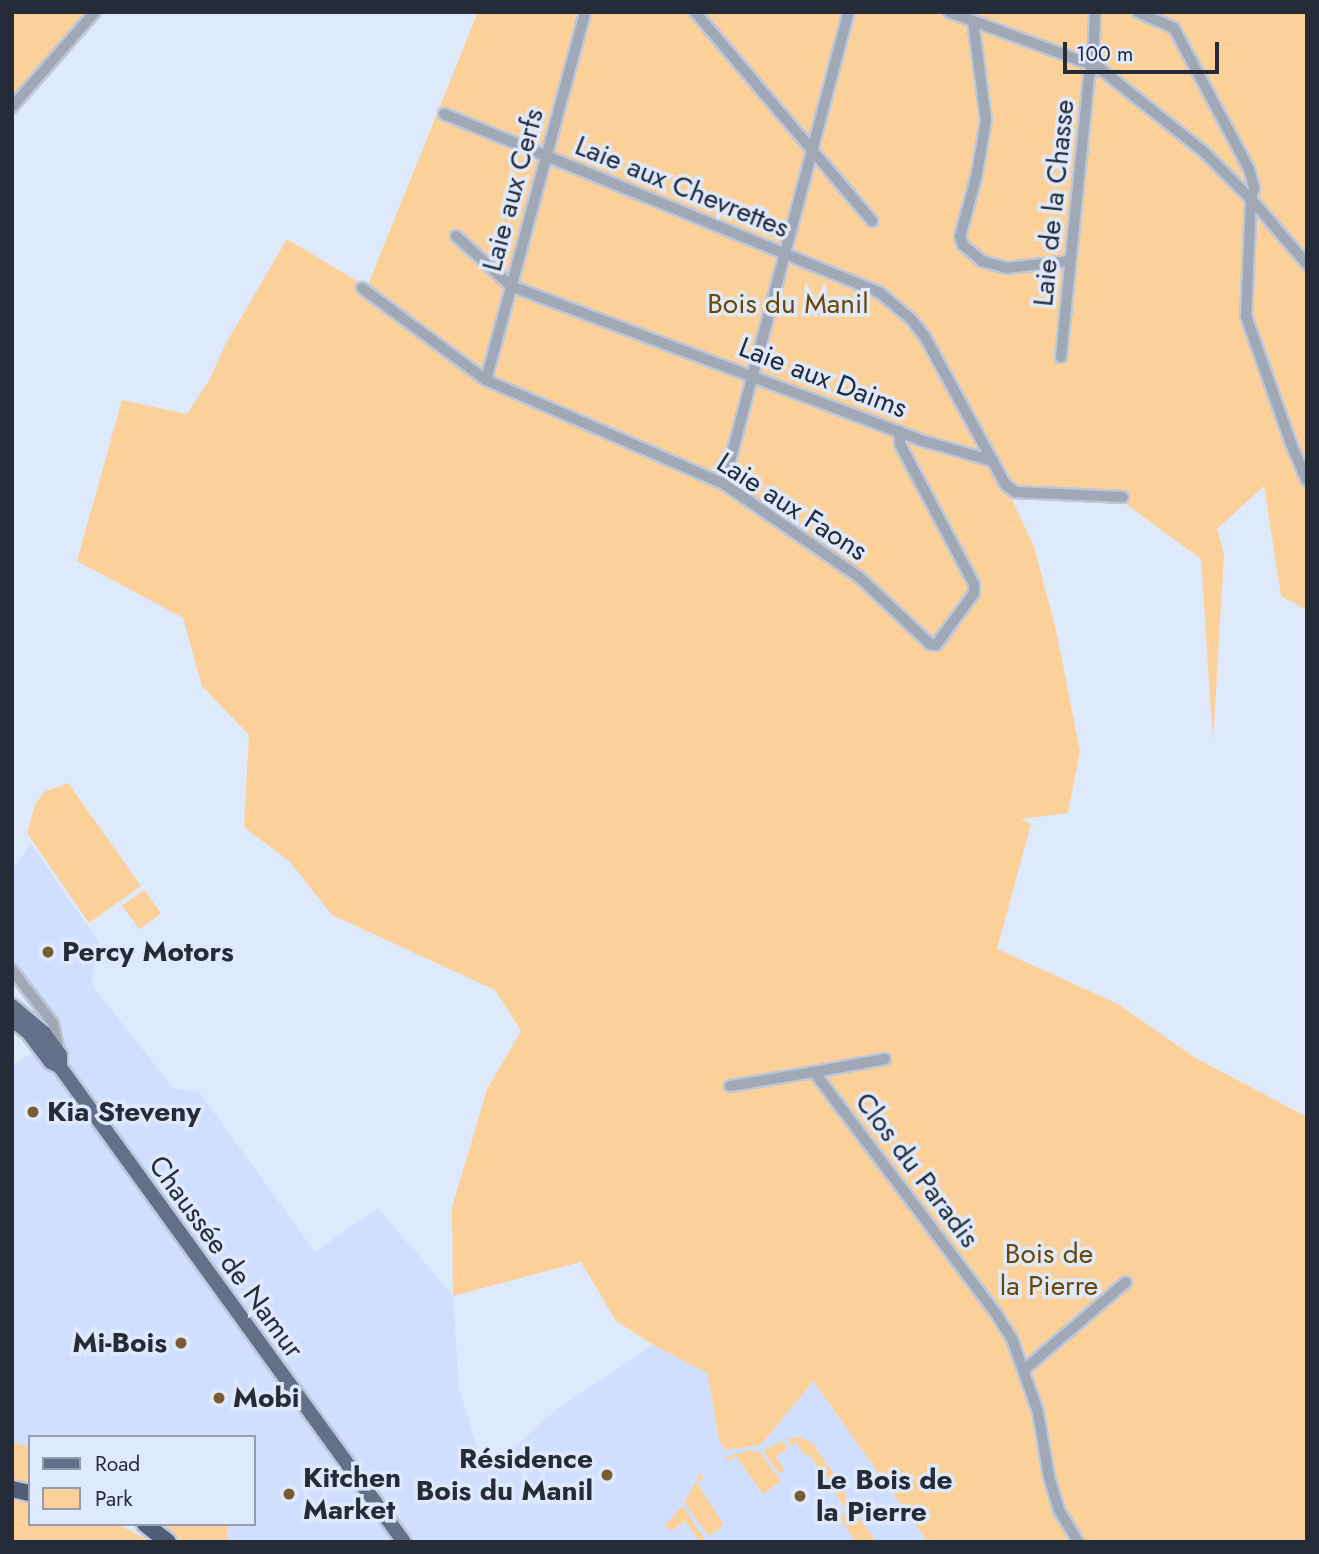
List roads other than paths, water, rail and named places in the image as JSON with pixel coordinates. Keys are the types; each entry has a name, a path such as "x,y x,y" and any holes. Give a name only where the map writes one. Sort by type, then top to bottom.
{"highway":[{"path":"148,1526 168,1542"}],"main road":[{"name":"Chaussée de Namur","path":"12,1006 44,1033 60,1061 404,1542"},
{"name":"Chaussée de Namur","path":"12,1020 28,1032 51,1062 60,1061"}],"street":[{"path":"12,107 95,12"},
{"name":"Laie aux Cerfs","path":"486,380 585,12"},
{"path":"695,12 872,221"},
{"path":"724,484 849,12"},
{"path":"949,12 1093,65 1178,129 1251,199 1307,264"},
{"name":"Laie de la Chasse","path":"1061,357 1089,77 1093,65 1096,12"},
{"path":"1138,12 1174,28 1249,169 1254,188 1251,199 1246,316 1294,454 1307,481"},
{"path":"973,21 986,120 977,174 960,237 963,245 982,261 1006,268 1070,261"},
{"name":"Laie aux Chevrettes","path":"444,114 868,287 899,308 925,337 1005,484 1015,492 1123,498"},
{"name":"Laie aux Daims","path":"456,236 510,286 899,431 993,461"},
{"name":"Laie aux Faons","path":"362,288 486,380 724,484 859,577 930,644 936,645 974,593 974,584 900,444 899,431"},
{"path":"12,970 53,1023 60,1061"},
{"name":"Clos du Paradis","path":"730,1086 885,1059"},
{"name":"Clos du Paradis","path":"814,1072 997,1315 1025,1369 1038,1412 1049,1477 1059,1510 1078,1542"},
{"path":"1025,1369 1126,1282"}],"place":[{"name":"Percy Motors","path":"48,952"},
{"name":"Kia Steveny","path":"33,1112"},
{"name":"Mi-Bois","path":"181,1343"},
{"name":"Mobi","path":"219,1398"},
{"name":"Résidence Bois du Manil","path":"607,1475"},
{"name":"Kitchen Market","path":"289,1494"},
{"name":"Le Bois de la Pierre","path":"800,1496"}],"park label":[{"name":"Bois du Manil","path":"788,304"},
{"name":"Bois de la Pierre","path":"1049,1270"}]}
